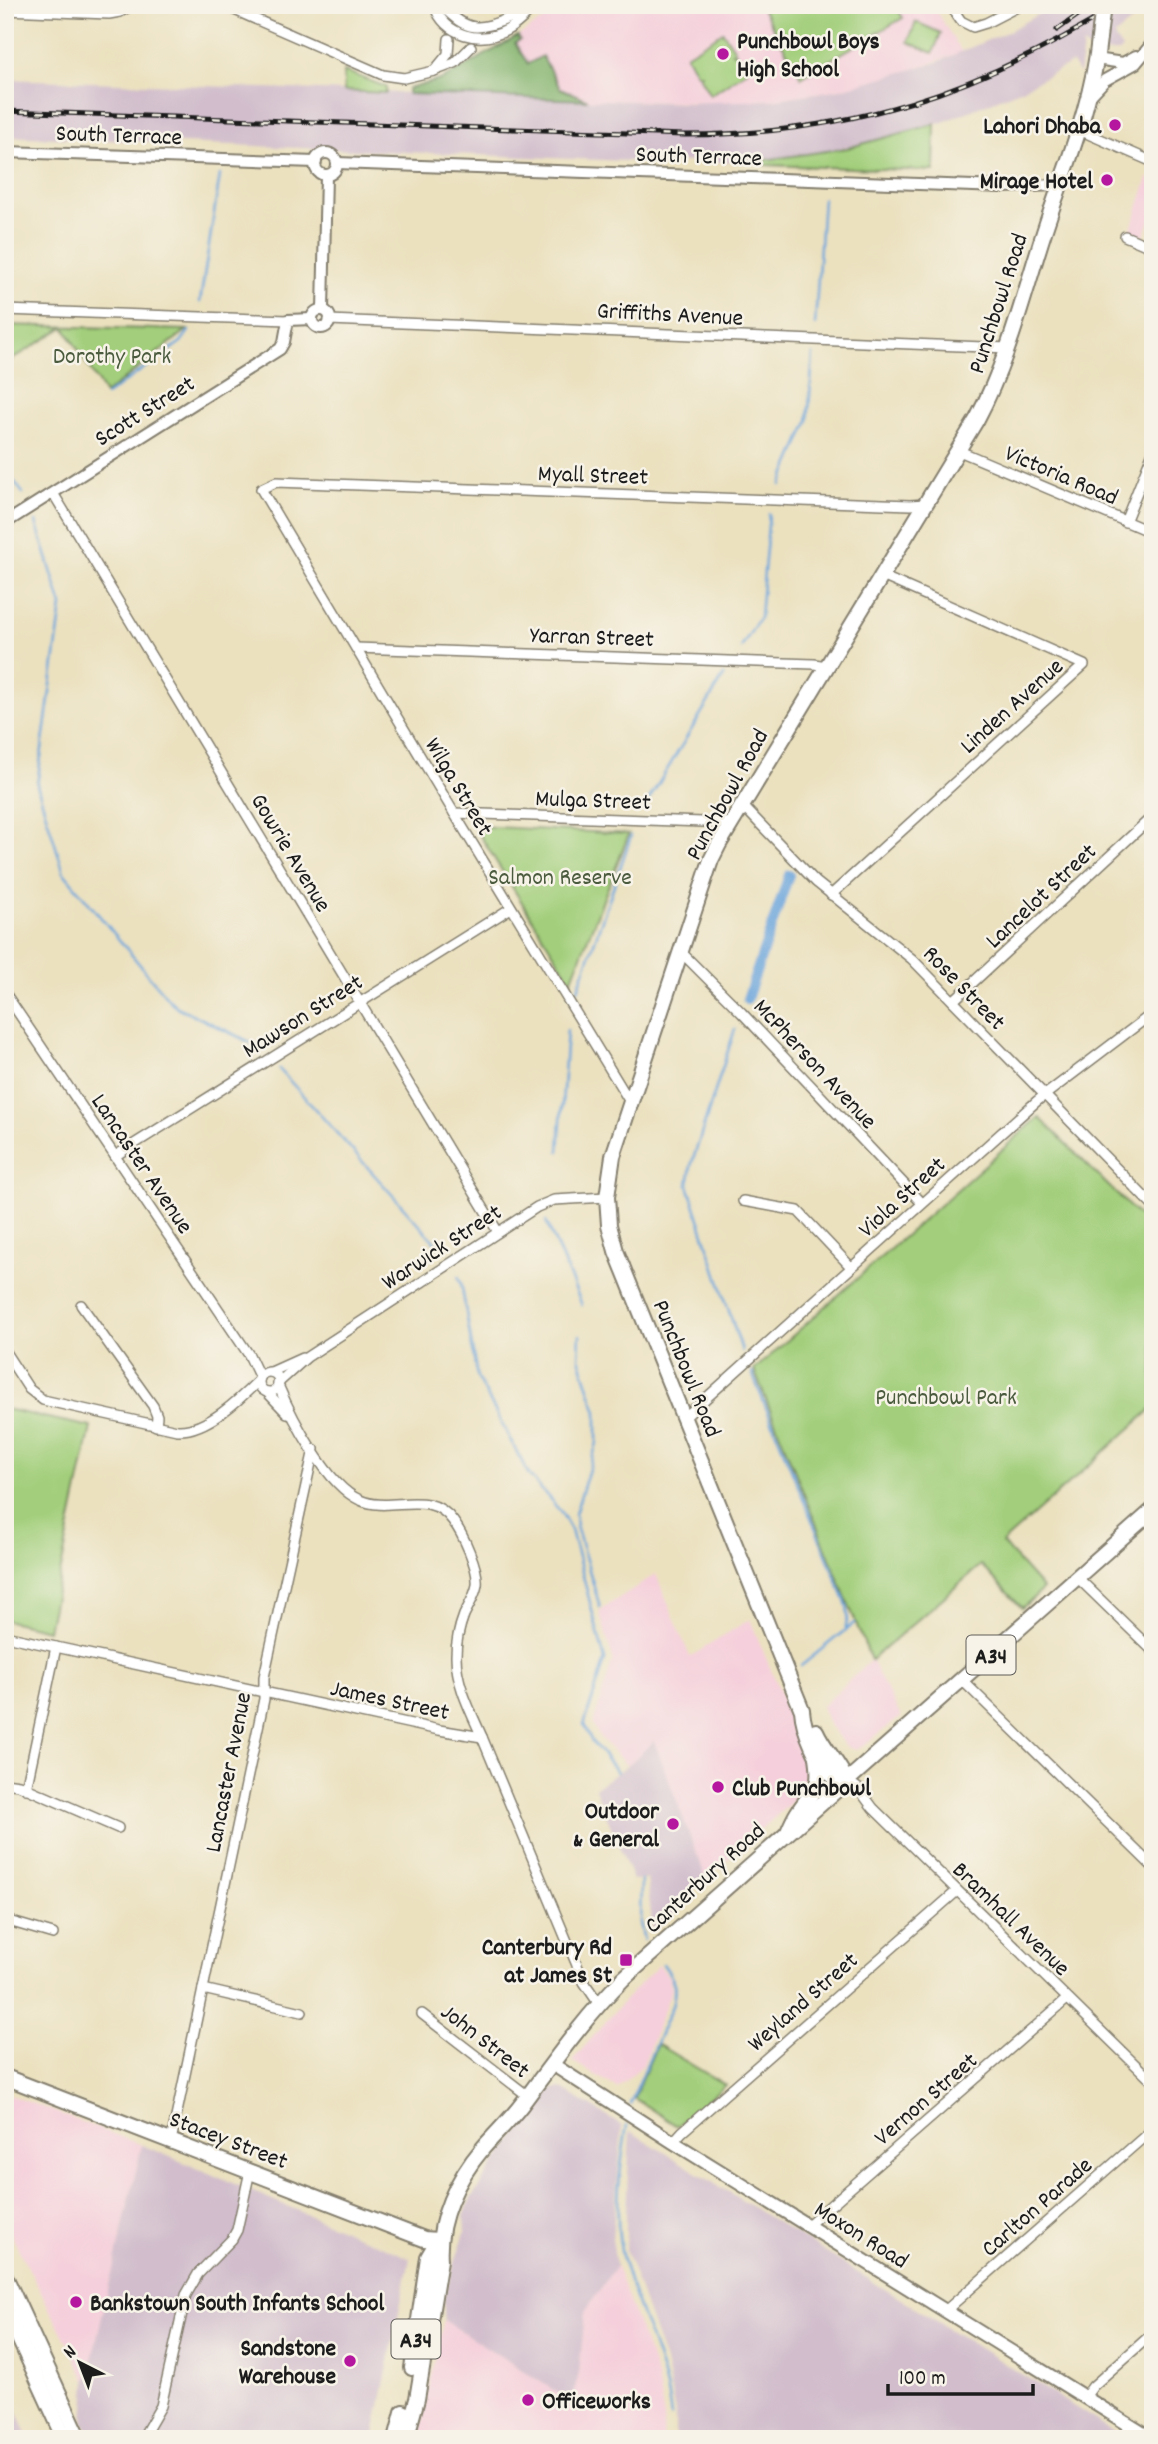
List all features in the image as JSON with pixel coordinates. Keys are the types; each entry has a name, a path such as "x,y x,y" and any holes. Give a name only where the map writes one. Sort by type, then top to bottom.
{"main road":[{"name":"Punchbowl Road","path":"846,1780 833,1777 816,1754 803,1724 802,1710 616,1251 609,1225 607,1197 611,1164 711,860 993,389 1084,107 1096,59 1103,5"},
{"name":"Canterbury Road","path":"396,2439 408,2391 428,2257 438,2240 445,2213 482,2149 504,2126 599,2004 623,1979 846,1780 1153,1510"},
{"name":"Punchbowl Road","path":"802,1710 811,1717 822,1744 846,1780"},
{"path":"787,1833 817,1786 819,1772 816,1754"},
{"name":"Moxon Road","path":"552,2064 1152,2439"},
{"name":"Stacey Street","path":"5,2077 419,2237 438,2240"},
{"name":"Canterbury Road","path":"406,2439 416,2399 437,2279 440,2260 438,2240"},
{"path":"5,2276 80,2439"},
{"path":"5,2308 63,2436"}],"street":[{"path":"5,10 108,14 120,12 132,5"},
{"path":"223,5 383,75 404,78 435,71 455,63 471,47"},
{"path":"434,5 441,19 452,29 467,36 503,32 518,23 535,7"},
{"path":"441,5 458,22 480,33"},
{"path":"950,5 961,21 969,26 986,23 1021,5"},
{"path":"435,71 448,54 449,39"},
{"path":"1096,59 1123,63 1152,45"},
{"path":"1084,107 1100,84 1136,63 1152,45"},
{"path":"1077,129 1151,162"},
{"name":"South Terrace","path":"5,152 316,162"},
{"path":"328,153 334,156 337,163 333,173 326,175 317,169 316,162 319,156 328,153"},
{"name":"South Terrace","path":"337,163 1001,187 1059,185"},
{"path":"5,310 288,320 312,319 314,313 326,315 326,175"},
{"path":"1125,236 1153,248"},
{"name":"Griffiths Avenue","path":"326,315 1008,348"},
{"name":"Scott Street","path":"5,523 280,349 288,320"},
{"name":"Victoria Road","path":"957,450 1153,533"},
{"path":"1125,522 1153,452"},
{"name":"Myall Street","path":"261,489 276,482 911,505 925,503"},
{"name":"Wilga Street","path":"261,489 630,1102"},
{"name":"Gowrie Avenue","path":"53,492 498,1232"},
{"name":"Linden Avenue","path":"831,895 1084,665 882,576"},
{"name":"Yarran Street","path":"356,648 656,657 827,666"},
{"name":"Rose Street","path":"742,805 831,895 912,959 1153,1206"},
{"name":"Mulga Street","path":"454,813 731,823"},
{"name":"Lancelot Street","path":"953,1001 1153,817"},
{"name":"Mawson Street","path":"115,1156 511,908"},
{"name":"McPherson Avenue","path":"681,951 922,1203"},
{"name":"Lancaster Avenue","path":"5,993 249,1355 259,1379"},
{"name":"Viola Street","path":"684,1418 1044,1095 1153,1013"},
{"name":"Warwick Street","path":"270,1372 307,1356 548,1201 607,1197"},
{"path":"743,1201 798,1211 851,1267"},
{"path":"81,1305 153,1406 157,1416 156,1426"},
{"path":"5,1352 29,1389 39,1398 156,1426 185,1430 197,1427 237,1402 273,1391 278,1384"},
{"name":"Lancaster Avenue","path":"249,1355 270,1372"},
{"name":"Warwick Street","path":"278,1384 307,1356"},
{"path":"237,1402 264,1373 270,1372 276,1375 291,1416"},
{"path":"259,1379 259,1385 291,1416 325,1471 352,1497 377,1505 411,1501 429,1503 444,1511 456,1525 477,1579 458,1633 457,1669 462,1688 584,1982 599,2004"},
{"name":"Lancaster Avenue","path":"171,2141 264,1699 264,1677 313,1449"},
{"path":"1077,1577 1153,1651"},
{"name":"James Street","path":"5,1636 482,1737"},
{"path":"26,1788 56,1647"},
{"path":"962,1680 1153,1867"},
{"name":"Bramhall Avenue","path":"846,1780 859,1789 873,1808 1153,2082"},
{"path":"5,1783 26,1788 118,1828"},
{"name":"Weyland Street","path":"673,2142 957,1891"},
{"path":"5,1920 53,1934"},
{"path":"203,1989 302,2011"},
{"name":"Vernon Street","path":"808,2225 1067,1999"},
{"name":"John Street","path":"422,2014 528,2096"},
{"name":"Carlton Parade","path":"945,2311 1153,2129"},
{"path":"143,2437 161,2406 186,2295 198,2274 232,2239 237,2230 250,2171"},
{"path":"1085,2397 1098,2381 1153,2333"}],"shaded area":[{"name":"Punchbowl Boys High School","path":"568,5 932,5 962,52 903,73 841,89 772,100 718,103 588,100 485,56"},
{"path":"1054,5 1153,5 1115,35 1122,49 1118,52 1098,53 1083,45 1079,74 1072,63 1022,89 943,122 899,136 806,155 728,162 628,161 5,136 5,79 687,103 772,100 841,89 935,63 1009,31"},
{"path":"1148,178 1153,180 1153,214 1143,238 1130,232"},
{"path":"656,1574 690,1657 750,1619 803,1755 803,1787 794,1800 706,1879 654,1742 627,1766 599,1736 593,1725 613,1659 599,1611"},
{"path":"871,1660 901,1717 857,1750 847,1747 829,1725 822,1706"},
{"path":"654,1741 706,1879 682,1899 684,1906 653,1932 647,1879 633,1880 595,1788 627,1766"},
{"path":"659,1965 669,1977 672,1989 643,2065 617,2088 572,2061 627,1997"},
{"path":"561,2088 622,2126 612,2238 616,2266 585,2311 579,2373 571,2401 444,2320 444,2296 465,2232 464,2217 470,2200 551,2089"},
{"name":"Bankstown South Infants School","path":"5,2093 142,2145 87,2381 5,2223"},
{"path":"630,2131 1126,2439 675,2439 675,2412 665,2361 626,2251"},
{"path":"142,2145 410,2258 373,2439 92,2439 84,2421 87,2381"},
{"path":"616,2266 657,2376 664,2417 663,2439 418,2439 444,2320 571,2401 579,2373 585,2311"},
{"path":"5,2380 29,2439 5,2439"}],"green space":[{"path":"760,5 895,5 903,18 801,77"},
{"path":"916,22 941,33 933,53 908,42"},
{"path":"723,32 735,50 732,52 736,53 747,71 710,95 699,76 701,74 697,74 686,55"},
{"path":"518,36 520,40 515,43 528,64 542,56 560,88 588,100 408,94 408,89 443,79"},
{"path":"344,71 386,87 386,93 344,91"},
{"path":"935,124 934,171 765,165 765,160 847,148"},
{"name":"Dorothy Park","path":"5,325 187,330 105,394 64,327 5,364"},
{"name":"Salmon Reserve","path":"474,826 629,834 571,981"},
{"name":"Punchbowl Park","path":"1039,1117 1153,1230 1153,1408 1002,1543 1043,1589 1022,1608 981,1565 871,1660 754,1370"},
{"path":"5,1409 91,1427 48,1630 5,1620"},
{"path":"657,2044 725,2085 677,2126 634,2098"}],"waterway":[{"path":"200,302 220,175"},
{"path":"815,325 823,198"},
{"path":"105,396 181,342 189,331"},
{"path":"781,485 808,422 813,354"},
{"path":"5,470 23,493"},
{"path":"741,648 760,617 769,514"},
{"path":"36,522 62,606 37,785 64,873 169,1000 177,1007 258,1046"},
{"path":"645,806 724,676"},
{"path":"578,989 631,836"},
{"path":"747,999 789,875"},
{"path":"735,1029 691,1166 688,1185 742,1351"},
{"path":"559,1151 567,1030"},
{"path":"279,1069 442,1250"},
{"path":"546,1221 582,1305"},
{"path":"458,1276 477,1377 529,1475 561,1512 571,1530 605,1660 584,1725 591,1740 617,1772"},
{"path":"580,1335 579,1358 597,1412 597,1443 575,1514 576,1526 600,1607"},
{"path":"752,1373 847,1606 845,1630"},
{"path":"801,1666 854,1623"},
{"path":"641,1880 640,1923 644,1940"},
{"path":"630,2104 672,2006 674,1984 663,1964"},
{"path":"627,2125 618,2194 620,2247 664,2378 671,2417"}],"railway":[{"path":"1057,30 1092,5"},
{"path":"5,111 684,135 744,133 802,127 911,103 1015,62 1118,5"}],"place":[{"name":"Punchbowl Boys High School","path":"723,54"},
{"name":"Lahori Dhaba","path":"1115,125"},
{"name":"Mirage Hotel","path":"1107,180"},
{"name":"Club Punchbowl","path":"718,1787"},
{"name":"Outdoor & General","path":"673,1824"},
{"name":"Canterbury Rd at James St","path":"626,1960"},
{"name":"Bankstown South Infants School","path":"76,2302"},
{"name":"Sandstone Warehouse","path":"350,2361"},
{"name":"Officeworks","path":"528,2400"}]}
